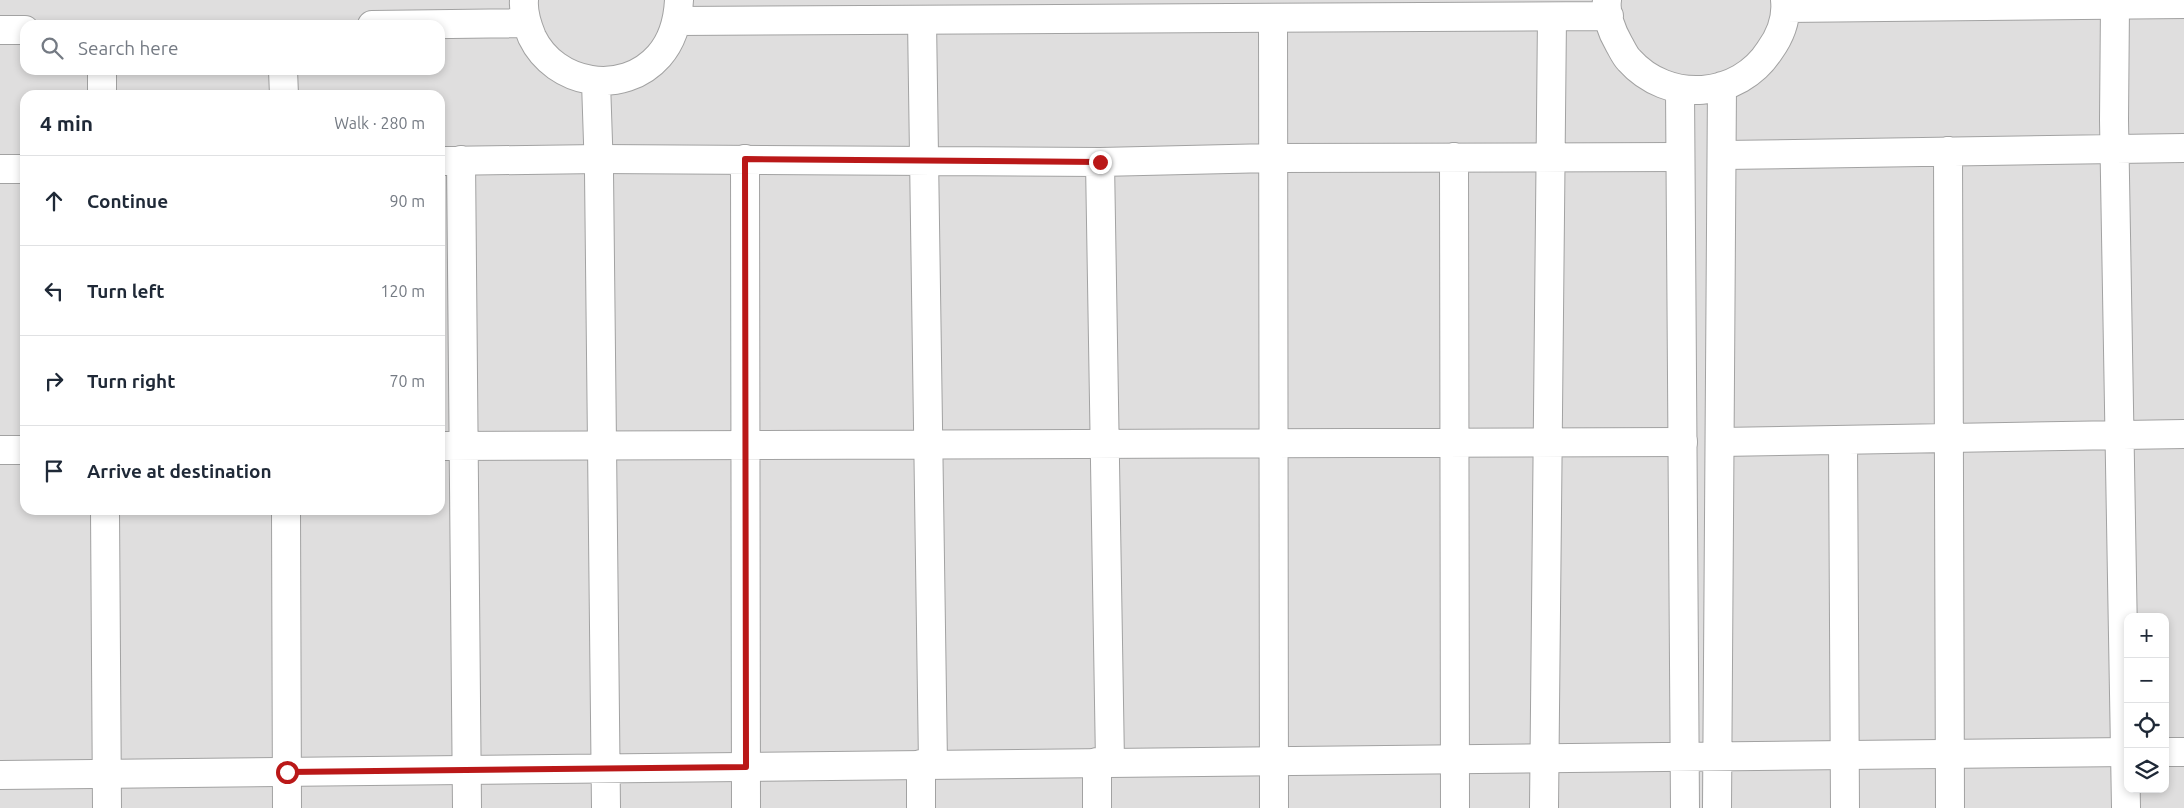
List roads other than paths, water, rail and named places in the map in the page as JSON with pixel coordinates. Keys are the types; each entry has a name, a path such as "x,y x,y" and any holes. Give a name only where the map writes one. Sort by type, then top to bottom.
{"street":[{"path":"427,20 526,11 536,46 549,61 566,73 596,82 625,78 644,69 659,56 670,39 678,10 922,20 1552,17 1608,8 1613,34 1628,60 1652,79 1680,90 1710,90 1738,81 1762,63 1779,37 1786,4 2184,4"},
{"path":"2115,5 2114,149 2126,748"},
{"path":"1544,808 1552,17"},
{"path":"1273,18 1274,808"},
{"path":"921,808 927,764 928,444 922,20"},
{"path":"0,30 20,30"},
{"path":"102,75 102,90"},
{"path":"283,75 284,90"},
{"path":"596,82 599,159 606,808"},
{"path":"1717,808 1722,86"},
{"path":"1680,90 1685,808"},
{"path":"1723,155 2184,148"},
{"path":"1948,151 1950,808"},
{"path":"467,808 467,770 452,446 451,160 745,159 1100,162 1273,158 1550,156 1680,158"},
{"path":"1454,157 1455,808"},
{"path":"745,159 746,808"},
{"path":"1097,808 1103,762 1104,444 1100,162"},
{"path":"0,169 20,169"},
{"path":"1720,442 2184,434"},
{"path":"1843,440 1845,808"},
{"path":"452,446 602,444 1683,442"},
{"path":"0,450 20,450"},
{"path":"105,515 107,808"},
{"path":"286,515 287,808"},
{"path":"0,775 606,769 1717,752 2124,752"},
{"path":"2169,752 2184,752"},
{"path":"2126,793 2126,808"}]}
